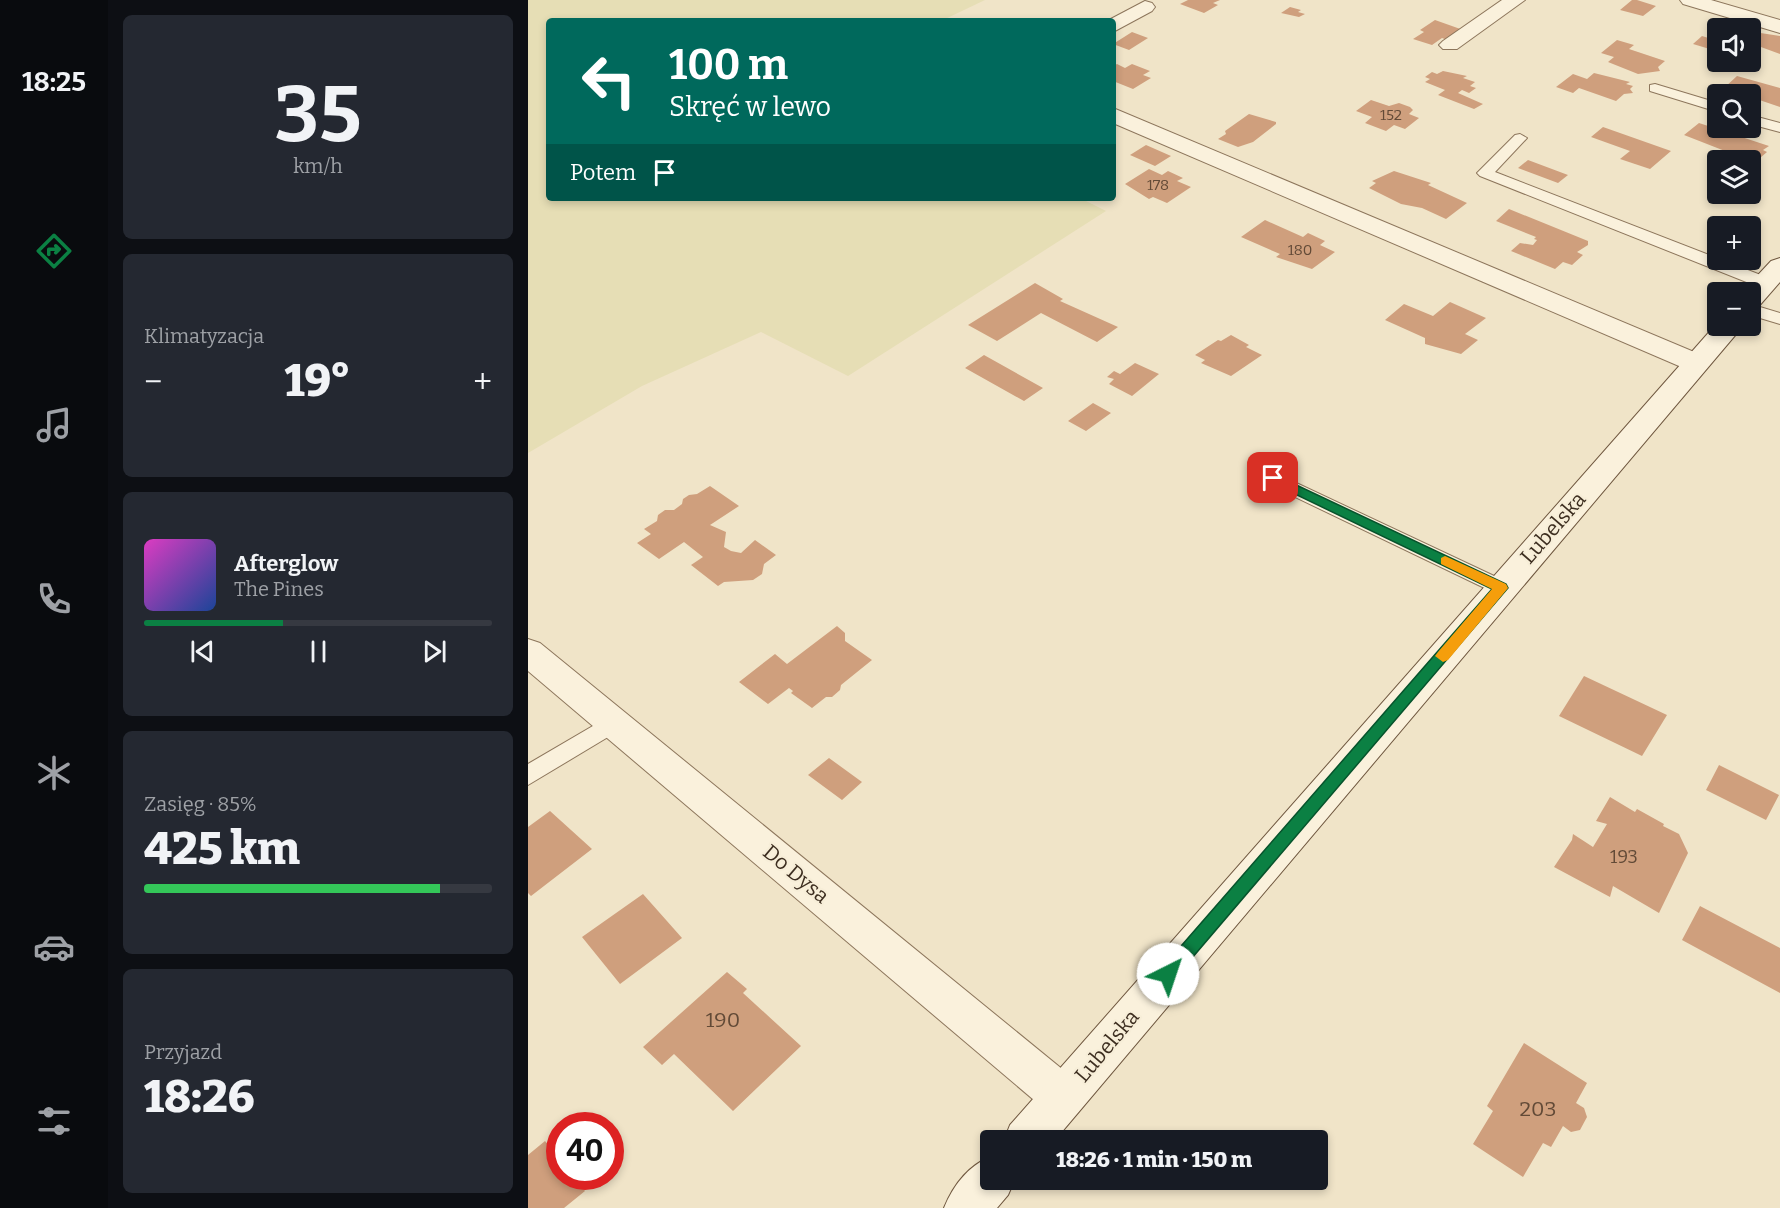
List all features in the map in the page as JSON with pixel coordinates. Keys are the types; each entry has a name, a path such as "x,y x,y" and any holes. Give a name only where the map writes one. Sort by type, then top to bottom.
{"street":[{"path":"1450,45 1515,0"},
{"path":"1690,0 1780,27"},
{"path":"1116,24 1145,7"},
{"path":"1116,116 1696,363"},
{"name":"Lubelska","path":"1035,1130 1720,336"},
{"name":"Do Dysa","path":"528,652 1064,1097"}],"lane":[{"path":"1655,88 1707,105"},
{"path":"1761,122 1780,128"},
{"path":"1520,138 1485,172 1765,283"},
{"path":"1761,313 1780,319"},
{"path":"1273,478 1502,588"},
{"path":"528,776 615,722"}],"shaded area":[{"path":"528,0 985,0 947,18 546,18 546,201 1086,201 1106,211 848,376 761,332 642,386 528,453"}],"building":[{"path":"1188,0 1220,0 1213,3 1218,5 1204,13 1180,4"},
{"path":"1632,0 1656,6 1643,16 1620,10"},
{"path":"1290,7 1301,10 1298,12 1305,14 1299,17 1281,13"},
{"path":"1435,20 1466,31 1450,41 1442,38 1432,45 1413,39 1424,32 1420,30"},
{"path":"1132,32 1148,38 1129,50 1116,45 1116,42"},
{"path":"1761,33 1780,36 1780,54 1761,47"},
{"path":"1702,36 1707,38 1707,48 1693,44"},
{"path":"1617,40 1634,45 1629,49 1665,61 1658,67 1660,71 1638,74 1608,62 1614,57 1601,53"},
{"path":"1116,64 1125,68 1132,64 1150,71 1143,75 1151,78 1133,89 1116,82"},
{"path":"1443,71 1467,76 1463,78 1475,82 1470,86 1476,88 1469,93 1462,90 1458,93 1483,104 1474,109 1438,95 1445,90 1425,82 1430,79 1425,77 1432,72 1437,74"},
{"path":"1594,73 1630,82 1626,84 1633,86 1630,89 1633,93 1624,94 1616,101 1579,88 1573,93 1556,87 1573,74 1587,79"},
{"path":"1737,76 1780,88 1780,107 1761,101 1761,84 1728,84"},
{"path":"1371,100 1389,106 1399,103 1410,107 1413,110 1409,114 1419,118 1405,129 1394,125 1386,131 1365,123 1372,117 1356,111"},
{"path":"1249,114 1276,122 1276,124 1253,142 1238,147 1218,139 1226,134 1225,131"},
{"path":"1699,123 1707,126 1707,138 1745,138 1769,146 1763,150 1767,152 1761,157 1761,150 1722,150 1684,135"},
{"path":"1603,127 1671,151 1650,169 1620,159 1630,151 1591,137"},
{"path":"1146,145 1171,156 1155,166 1130,155"},
{"path":"1528,160 1568,175 1558,183 1518,168"},
{"path":"1149,169 1162,175 1168,171 1183,178 1177,181 1191,187 1167,203 1153,197 1149,199 1125,184"},
{"path":"1394,171 1431,183 1428,185 1467,203 1446,219 1422,208 1401,204 1369,188 1376,183 1372,181"},
{"path":"1509,209 1588,241 1588,245 1577,252 1583,255 1572,265 1563,262 1555,269 1511,251 1520,243 1533,245 1537,240 1534,239 1536,237 1496,221"},
{"path":"1265,220 1303,237 1308,233 1325,241 1320,245 1335,252 1312,269 1276,257 1280,254 1241,237"},
{"path":"1035,283 1063,299 1060,301 1118,327 1097,342 1041,313 997,341 968,325"},
{"path":"1450,302 1486,318 1465,334 1478,340 1461,354 1425,344 1425,338 1385,320 1404,304 1433,316"},
{"path":"1231,335 1249,345 1246,347 1262,355 1231,376 1201,363 1205,360 1195,355 1218,340 1221,341"},
{"path":"984,355 1043,388 1024,401 965,368"},
{"path":"1135,363 1159,374 1132,396 1109,384 1114,379 1107,377 1114,371 1120,374"},
{"path":"1093,403 1111,413 1086,431 1068,421"},
{"path":"710,486 739,506 710,525 726,532 724,547 741,553 755,540 776,555 764,564 762,574 753,580 724,582 718,586 691,565 703,557 684,542 659,559 637,543 651,534 644,529 657,521 658,515 665,510 674,510 689,495 697,494"},
{"path":"837,626 845,633 845,641 872,660 841,685 840,690 832,697 826,697 812,708 791,693 793,691 789,688 768,704 739,682 775,654 787,664"},
{"path":"1584,676 1667,715 1642,756 1559,716"},
{"path":"829,758 862,782 842,800 808,775"},
{"path":"1719,765 1779,795 1766,820 1706,790"},
{"path":"1610,797 1635,812 1637,809 1679,834 1688,853 1659,913 1613,886 1610,897 1554,867 1572,840 1573,834 1593,847 1607,824 1596,821"},
{"path":"550,811 592,849 531,896 528,893 528,827"},
{"path":"643,894 682,938 620,984 582,937"},
{"path":"1700,906 1780,948 1780,993 1682,940"},
{"path":"727,972 747,989 743,993 801,1046 733,1111 674,1054 662,1065 643,1047"},
{"path":"1524,1043 1587,1083 1576,1103 1584,1108 1587,1117 1580,1130 1571,1132 1563,1126 1551,1147 1543,1143 1523,1177 1473,1144 1493,1111 1487,1106"},
{"path":"545,1141 546,1190 585,1191 564,1208 528,1208 528,1155"}],"slow traffic":[{"path":"1443,656 1502,588 1445,561"}],"route":[{"path":"1168,974 1502,588 1273,478"}]}
